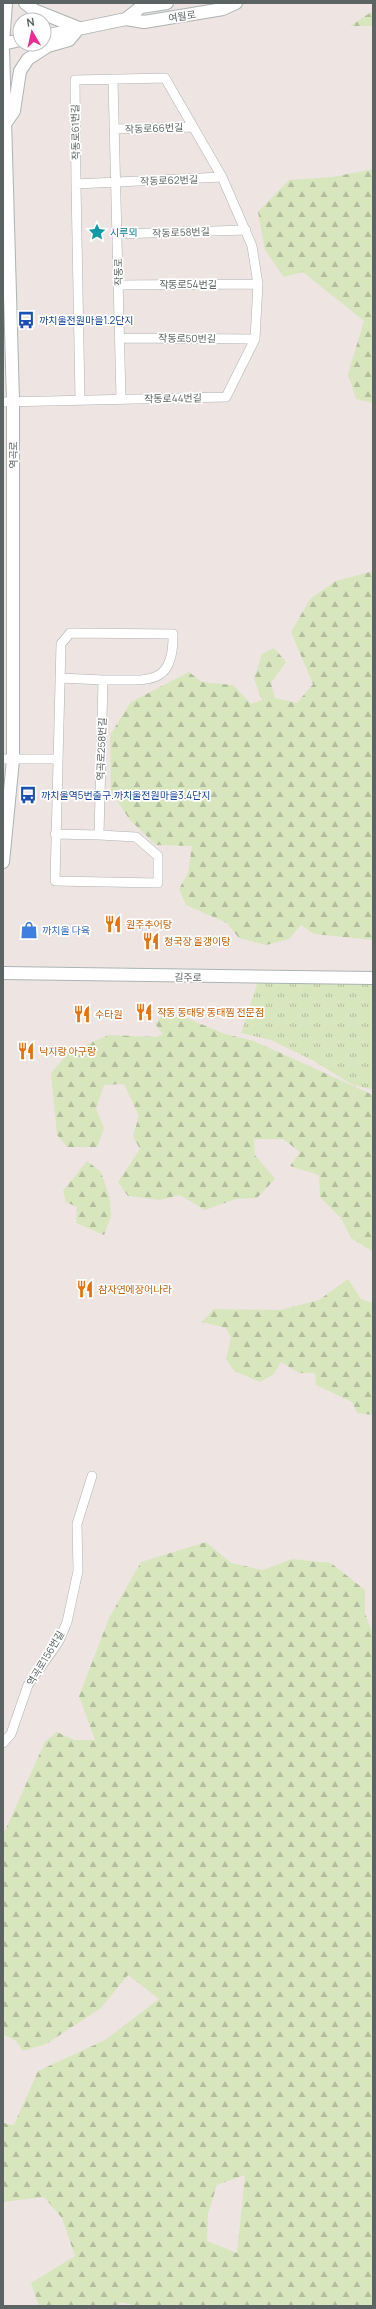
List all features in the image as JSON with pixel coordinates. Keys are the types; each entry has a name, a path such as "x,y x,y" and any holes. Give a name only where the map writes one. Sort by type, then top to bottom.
{"street":[{"path":"3,43 6,3"},
{"path":"4,122 14,111 20,71 28,59 44,48 69,40 79,28 34,10 25,3"},
{"name":"여월로","path":"126,19 141,7 167,3"},
{"name":"여월로","path":"52,34 126,19 144,22 223,9 236,3"},
{"name":"역곡로","path":"3,48 8,401 8,760 3,862"},
{"path":"113,80 165,78 222,177 252,246 258,284 254,339"},
{"name":"작동로61번길","path":"76,184 74,80 113,80"},
{"name":"작동로","path":"113,80 121,398"},
{"name":"작동로66번길","path":"115,130 193,127"},
{"name":"작동로62번길","path":"116,182 222,177"},
{"path":"80,399 76,184 116,182"},
{"name":"작동로58번길","path":"117,234 246,230"},
{"name":"작동로54번길","path":"118,285 258,284"},
{"name":"작동로50번길","path":"119,338 254,339"},
{"name":"작동로44번길","path":"121,398 226,396 254,339"},
{"path":"8,401 121,398"},
{"path":"55,834 136,837 158,856 158,883 54,881 55,834 57,760 60,678 62,644 70,633 173,634 173,652 168,668 154,678 103,680 60,678"},
{"name":"역곡로258번길","path":"99,835 103,680"},
{"path":"8,760 57,760"},
{"name":"길주로","path":"3,973 373,978"},
{"name":"역곡로156번길","path":"3,1743 12,1734 28,1684 59,1641 67,1622 78,1571 77,1524 92,1476"}],"green space":[{"path":"373,11 373,26 350,26"},
{"path":"373,169 373,403 356,399 348,374 364,321 303,272 284,277 265,250 258,212 289,180 333,177"},
{"path":"373,571 373,940 314,934 301,925 289,939 266,945 239,938 227,923 186,905 179,889 188,873 192,846 156,845 130,820 111,792 110,735 131,702 189,672 202,682 233,685 251,704 262,700 254,679 262,654 274,648 286,662 271,683 275,698 297,703 313,684 291,632 310,599 336,581"},
{"path":"259,978 373,978 373,1090 351,1084 314,1061 271,1040 241,1033"},
{"path":"163,1015 189,1019 225,1034 254,1041 373,1095 373,1252 351,1238 341,1218 320,1197 319,1175 290,1166 300,1152 283,1139 254,1139 255,1155 275,1179 257,1198 236,1199 205,1210 180,1195 160,1200 128,1196 118,1182 140,1149 133,1136 139,1116 124,1084 104,1085 96,1109 104,1128 97,1147 67,1147 57,1135 51,1073 69,1052 109,1035 156,1037 163,1034 155,1024"},
{"path":"87,1161 101,1172 109,1196 111,1216 104,1235 76,1223 77,1207 66,1202 63,1191"},
{"path":"348,1279 361,1299 373,1303 373,1415 357,1413 352,1402 316,1385 315,1373 299,1373 281,1362 274,1374 260,1382 234,1371 226,1359 231,1338 226,1328 202,1322 214,1309 280,1310 319,1300"},
{"path":"206,1542 231,1563 263,1570 292,1559 331,1563 365,1590 365,1613 373,1635 373,2306 136,2306 121,2302 116,2306 39,2306 31,2283 75,2256 62,2218 44,2197 3,2202 3,2123 14,2125 38,2071 105,2040 159,1999 128,1975 101,2008 46,2044 23,2051 16,2041 3,2034 3,1835 45,1742 57,1732 74,1740 95,1740 79,1696 109,1618 141,1562","holes":["245,2175 237,2253 207,2241 208,2214 217,2185"]}],"place":[{"name":"시루뫼","path":"97,232"},
{"name":"까치울전원마을1.2단지","path":"26,320"},
{"name":"까치울역5번출구.까치울전원마을3.4단지","path":"28,795"},
{"name":"원주추어탕","path":"113,924"},
{"name":"까치울 다육","path":"29,930"},
{"name":"청국장 올갱이탕","path":"151,941"},
{"name":"작동 동태탕 동태찜 전문점","path":"144,1012"},
{"name":"수타원","path":"82,1014"},
{"name":"낙지랑 아구랑","path":"26,1051"},
{"name":"참자연에장어나라","path":"85,1289"}]}
